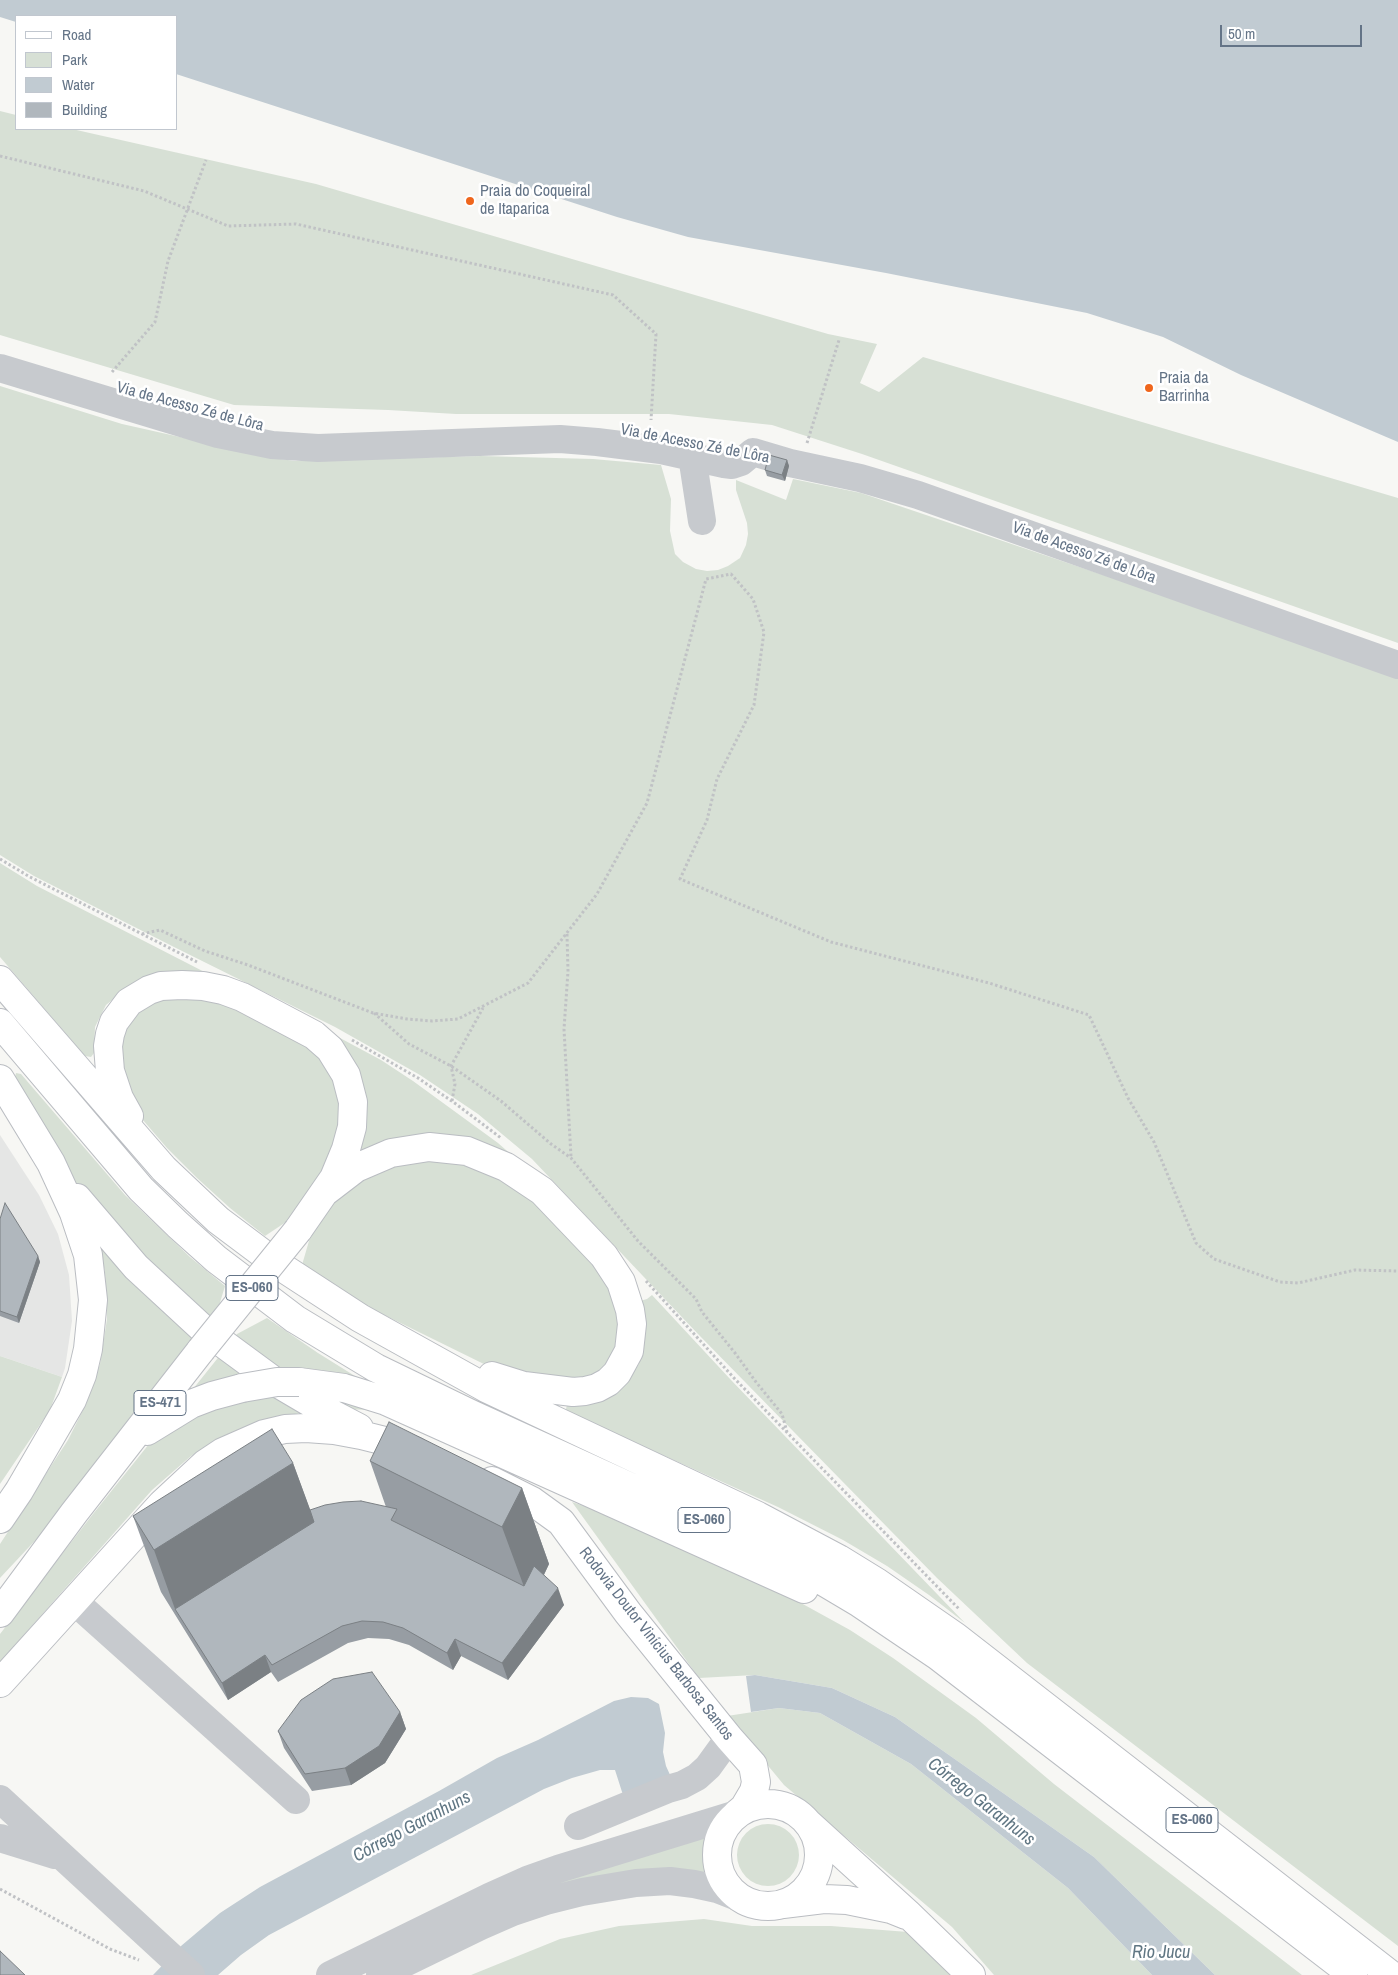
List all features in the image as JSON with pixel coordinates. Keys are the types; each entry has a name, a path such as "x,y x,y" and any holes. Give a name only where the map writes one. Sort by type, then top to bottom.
{"main road":[{"name":"ES-060","path":"0,980 164,1170 218,1220 274,1262 360,1318 486,1388 758,1516 823,1550 878,1583 956,1636 1391,1975"},
{"path":"164,1170 119,1098 110,1072 108,1058 110,1034 120,1012 138,995 161,986 203,986 242,996 304,1028 322,1041 339,1062 351,1090 353,1102 352,1127 341,1164 326,1191"},
{"name":"ES-060","path":"0,1023 141,1189 216,1260 295,1319 368,1364 424,1392 744,1539 782,1558 850,1598 938,1656 1164,1832 1353,1975"},
{"path":"0,1078 51,1163 74,1213 88,1256 92,1293 92,1323 88,1349 82,1375 72,1400 19,1492 0,1518"},
{"path":"326,1191 348,1173 373,1159 410,1149 448,1148 467,1151 487,1158 506,1167 542,1191 604,1256 621,1282 632,1324 629,1351 621,1368 608,1382 585,1391 548,1390 509,1382 400,1341"},
{"path":"51,1163 106,1234 155,1286 202,1328 274,1380 352,1424 393,1443 435,1459"},
{"name":"ES-471","path":"0,1613 74,1513 201,1350 298,1230 326,1191"},
{"path":"119,1455 147,1430 172,1414 212,1396 242,1388 277,1382 299,1382 344,1388 386,1401 878,1624 942,1662 974,1685"},
{"path":"0,1683 162,1504 205,1464 223,1452 264,1434 285,1429 334,1430 393,1443"},
{"name":"Rodovia Doutor Vinícius Barbosa Santos","path":"467,1471 532,1501 563,1524 628,1612 729,1738 754,1765 756,1782 754,1791 744,1808 737,1814"},
{"name":"ES-471","path":"0,1593 74,1513"},
{"path":"912,1917 891,1909 847,1900 802,1901 766,1906 740,1898 725,1882 717,1864 720,1836 727,1824 737,1814 755,1805 776,1804 789,1808 801,1816 912,1917 971,1975"},
{"path":"780,1904 793,1899 804,1891 812,1880 817,1867 816,1839 810,1826 801,1816"}],"street":[{"name":"Via de Acesso Zé de Lôra","path":"0,368 218,434 272,445 318,448 560,439 643,447 732,465 740,462 753,452 800,465 860,478 918,495 1398,665"},
{"path":"692,456 702,521"},
{"path":"75,1602 296,1800"},
{"path":"578,1826 668,1788 682,1785 697,1777 708,1767 729,1738"},
{"path":"0,1799 62,1857 152,1955 191,1975"},
{"path":"330,1975 527,1880 558,1868 737,1814"},
{"path":"0,1838 62,1857"},
{"path":"380,1975 513,1912 582,1892 636,1883 670,1881 717,1889 740,1898"}],"path":[{"path":"0,156 144,191 228,226 296,224 613,295 656,334 651,420"},
{"path":"112,372 155,322 168,261 206,160"},
{"path":"800,465 839,340"},
{"path":"142,934 160,930 205,951 248,964 373,1013 432,1021 458,1019 528,983 597,894 647,804 706,579 730,574 753,599 764,632 754,705 717,779 707,820 680,879 831,942 989,983 1089,1015 1128,1098 1154,1142 1196,1243 1214,1259 1280,1282 1298,1283 1355,1270 1398,1271"},
{"path":"0,859 30,877 205,966"},
{"path":"566,934 568,971 564,1028 571,1158"},
{"path":"452,1101 455,1084 451,1066 483,1007"},
{"path":"373,1013 409,1044 451,1066 501,1101 551,1144 571,1158 638,1241 696,1299 702,1312 782,1414 787,1432"},
{"path":"350,1039 418,1078 452,1101 508,1144"},
{"path":"640,1274 787,1432 960,1610"},
{"path":"0,1889 110,1949 152,1955"}],"shaded area":[{"path":"0,1135 39,1195 58,1234 69,1275 72,1321 62,1377 0,1356"}],"green space":[{"path":"0,111 15,115 15,130 76,130 316,184 828,334 877,344 860,383 879,392 923,357 1398,498 1398,643 862,454 772,425 669,414 456,414 234,405 0,335"},
{"path":"0,386 122,424 295,461 481,456 593,459 661,465 671,499 670,531 675,554 683,562 696,569 707,571 718,570 740,558 746,545 747,523 736,490 736,480 786,500 793,479 861,493 1248,624 1398,677 1398,1946 1027,1663 937,1578 698,1334 532,1159 478,1114 420,1075 335,1027 34,876 0,855"},
{"path":"0,863 37,886 222,981 128,987 106,1005 95,1027 94,1053 91,1057 85,1056 0,957"},
{"path":"203,993 317,1047 345,1104 332,1159 289,1220 265,1236 197,1178 167,1148 130,1105 118,1040 147,999"},
{"path":"314,1024 381,1060 413,1081 498,1143 530,1171 362,1151"},
{"path":"16,1073 21,1074 125,1195 190,1257 225,1286 215,1319 44,1531 0,1578 0,1544 68,1440 86,1404 100,1364 107,1319 105,1273 100,1246 15,1077"},
{"path":"442,1157 513,1180 602,1267 623,1328 608,1368 582,1381 494,1369 370,1308 302,1265 311,1234 334,1199 384,1166"},
{"path":"652,1295 731,1380 965,1623 887,1566 843,1540 778,1507 567,1412 567,1405 622,1386 631,1376 639,1364 642,1351 640,1301"},
{"path":"267,1318 363,1381 382,1410 331,1409 282,1416 213,1442 191,1456 152,1490 0,1662 0,1634 93,1514 237,1334"},
{"path":"0,1356 62,1377 50,1410 0,1484"},
{"path":"572,1502 620,1518 761,1581 850,1630 893,1658 976,1718 1054,1784 1302,1975 1215,1975 1094,1857 895,1717 832,1688 755,1675 699,1678"},
{"path":"779,1708 820,1713 911,1764 1068,1888 1152,1975 994,1975 952,1927 784,1785 727,1716"},
{"path":"768,1824 785,1829 790,1833 794,1838 799,1855 794,1872 790,1877 785,1881 768,1886 751,1881 746,1877 742,1872 737,1855 742,1838 746,1833 751,1829"},
{"path":"710,1833 708,1877 683,1873 524,1893"},
{"path":"704,1919 752,1926 831,1926 908,1932 952,1975 471,1975 560,1939 619,1926"}],"water":[{"path":"0,0 1398,0 1398,442 1241,375 1163,337 1087,313 886,273 688,237 617,217 178,75 178,15 15,15 15,22 0,17"},
{"name":"Rio Jucu","path":"755,1675 832,1688 895,1717 1094,1857 1215,1975 1152,1975 1068,1888 911,1764 820,1713 779,1708 751,1712 746,1676"},
{"name":"Córrego Garanhuns","path":"631,1697 648,1698 659,1704 665,1733 663,1752 671,1777 623,1795 615,1770 600,1770 572,1778 544,1789 269,1935 241,1955 218,1975 153,1975 181,1946 220,1913 260,1887 497,1758 538,1740 614,1701"}],"building":[{"path":"769,455 787,460 782,475 765,470"},
{"path":"5,1203 38,1256 17,1317 0,1311 0,1219"},
{"path":"389,1422 522,1488 502,1527 370,1461"},
{"path":"272,1429 293,1463 154,1550 133,1516"},
{"path":"361,1501 397,1509 391,1520 524,1586 534,1566 558,1588 502,1663 455,1639 447,1653 403,1628 383,1622 362,1621 342,1626 272,1665 265,1655 222,1683 175,1609 314,1522 310,1510 325,1505"},
{"path":"372,1672 400,1712 379,1746 345,1768 305,1774 278,1731 301,1700 333,1679"},
{"path":"0,1951 25,1975 0,1975"}],"place":[{"name":"Praia do Coqueiral de Itaparica","path":"470,201"},
{"name":"Praia da Barrinha","path":"1149,388"}]}
